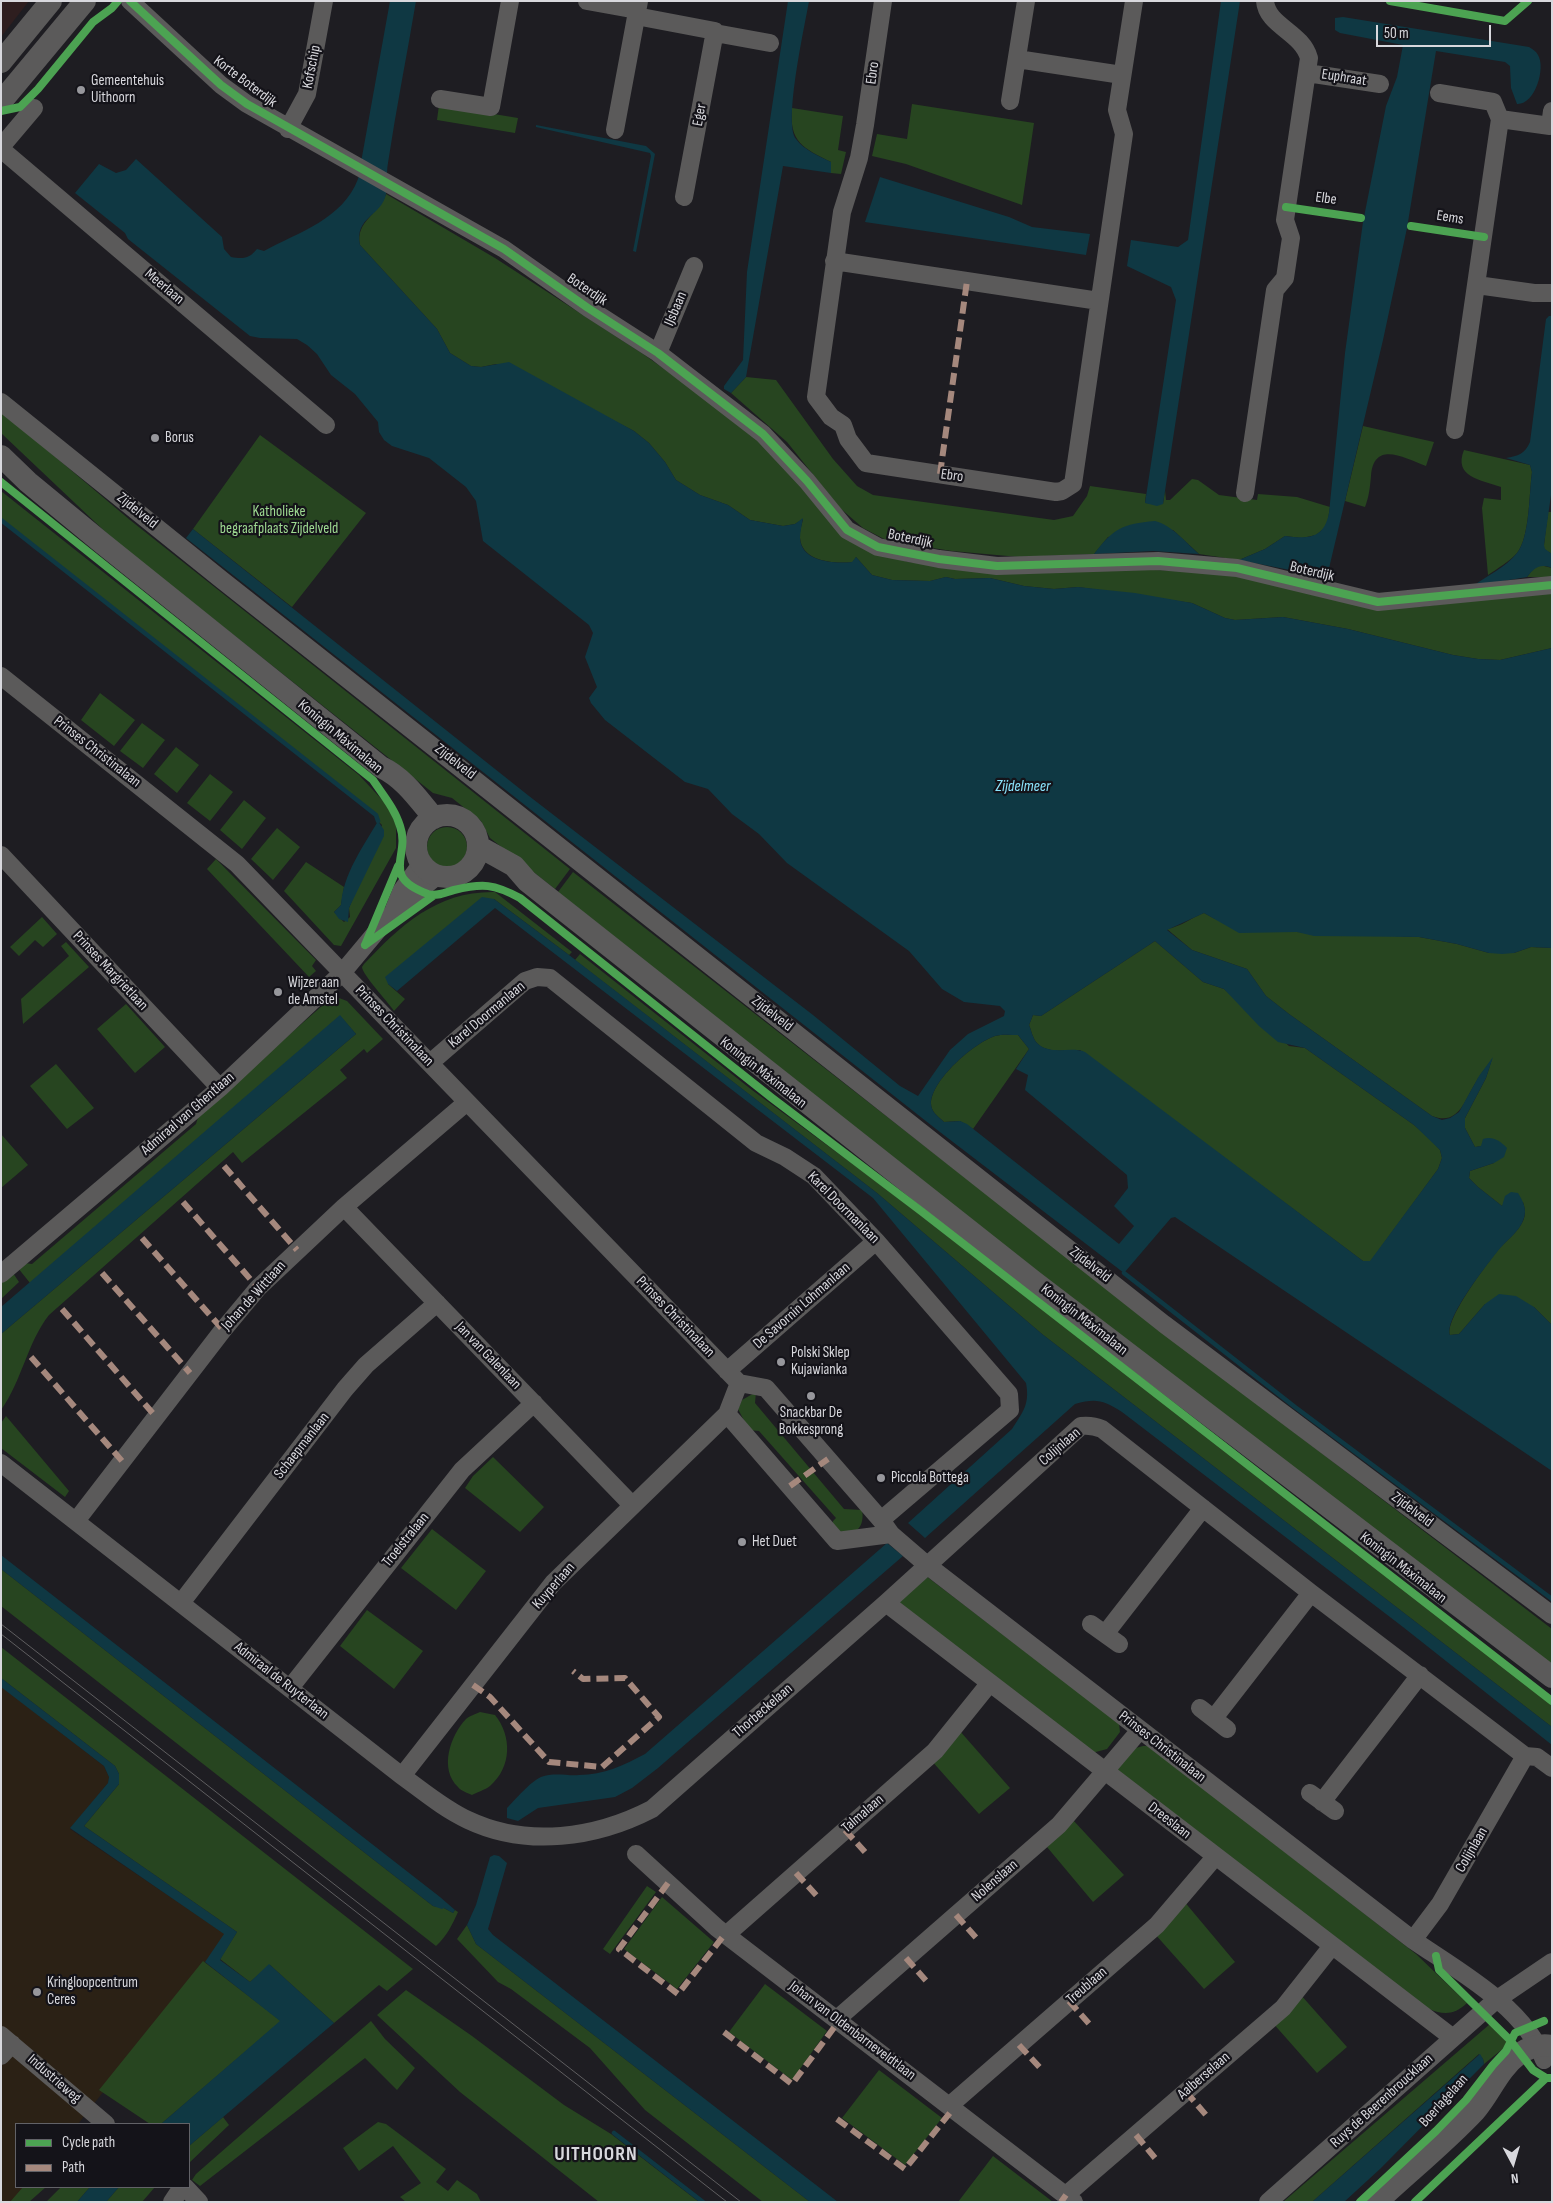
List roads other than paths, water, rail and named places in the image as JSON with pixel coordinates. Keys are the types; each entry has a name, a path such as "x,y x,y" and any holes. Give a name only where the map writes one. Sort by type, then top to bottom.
{"street":[{"path":"1,62 52,1 79,10 1,102"},
{"name":"Korte Boterdijk","path":"130,1 221,85 247,104 288,129 356,167"},
{"name":"Kofschip","path":"288,129 307,94 324,1"},
{"path":"440,99 491,107 510,1"},
{"path":"587,1 637,9 715,30 715,33 770,43"},
{"name":"Ebro","path":"883,1 859,158 842,212 815,392 816,396 830,417 843,425 848,439 866,463 1056,492 1073,484 1124,134 1117,110 1134,1"},
{"path":"1010,100 1026,1"},
{"path":"1245,493 1275,290 1285,278 1291,238 1285,220 1309,58 1306,48 1273,18 1265,6 1265,1"},
{"path":"615,130 637,9"},
{"name":"Eger","path":"684,197 715,33"},
{"path":"1017,59 1122,75"},
{"name":"Euphraat","path":"1307,73 1380,84"},
{"path":"1439,93 1493,102 1500,118 1551,121"},
{"path":"1,148 34,108"},
{"name":"Eems","path":"1455,430 1500,118"},
{"name":"Meerlaan","path":"1,148 326,425"},
{"name":"Boterdijk","path":"356,167 504,250 588,308 658,353 764,434 807,481 847,530 878,547 939,559 997,566 1158,561 1237,568 1378,602 1552,585"},
{"path":"834,261 1099,300"},
{"name":"IJsbaan","path":"658,353 694,266"},
{"path":"1477,285 1534,293 1552,293"},
{"name":"Zijdelveld","path":"1,402 222,580 1164,1324 1552,1615"},
{"name":"Koningin Máximalaan","path":"1,456 28,482 102,543 381,767 395,774 411,790 428,823"},
{"name":"Prinses Christinalaan","path":"1,676 237,864 733,1377 766,1388 886,1527 927,1565 1413,1940 1467,1976 1526,2026 1546,2053"},
{"path":"449,816 463,821 474,832 475,855 461,874 453,877 429,870 416,846 428,823 449,816"},
{"name":"Prinses Margrietlaan","path":"1,855 220,1088"},
{"name":"Koningin Máximalaan","path":"475,855 514,866 526,881 1032,1281 1552,1678"},
{"name":"Admiraal van Ghentlaan","path":"1,1274 220,1088 342,973 393,912 402,890 429,870"},
{"name":"Karel Doormanlaan","path":"430,1064 525,981 537,977 550,978 756,1143 785,1157 814,1176 876,1241 1009,1394 1010,1410 886,1527"},
{"name":"Johan de Wittlaan","path":"76,1521 245,1302 297,1250 344,1207 467,1102"},
{"name":"Jan van Galenlaan","path":"344,1207 632,1505"},
{"name":"De Savornin Lohmanlaan","path":"733,1377 876,1241"},
{"name":"Schaepmanlaan","path":"181,1603 355,1377 366,1365 437,1303"},
{"path":"733,1377 727,1414 837,1541 886,1527"},
{"name":"Troelstralaan","path":"290,1688 462,1470 534,1403"},
{"name":"Kuyperlaan","path":"402,1776 553,1583 727,1414"},
{"name":"Colijnlaan","path":"927,1565 1081,1426 1094,1426 1102,1429 1311,1593 1526,1756 1537,1757 1552,1768"},
{"name":"Admiraal de Ruyterlaan","path":"1,1463 402,1776 450,1810 469,1821 488,1828 522,1836 554,1837 586,1833"},
{"path":"1105,1634 1203,1508"},
{"name":"Thorbeckelaan","path":"586,1833 618,1825 652,1809 927,1565"},
{"path":"1214,1718 1311,1593"},
{"name":"Dreeslaan","path":"886,1603 989,1684 1453,2038"},
{"path":"1322,1802 1420,1675"},
{"name":"Talmalaan","path":"726,1935 935,1751 989,1684"},
{"name":"Nolenslaan","path":"836,2019 1059,1825 1140,1730"},
{"name":"Colijnlaan","path":"1413,1940 1440,1904 1526,1756"},
{"name":"Johan van Oldenbarneveldtlaan","path":"636,1854 726,1935 1070,2199"},
{"name":"Treublaan","path":"949,2106 1157,1925 1215,1857"},
{"name":"Aalberselaan","path":"1070,2199 1283,2008 1332,1946"},
{"path":"1496,2000 1552,1962"},
{"name":"Ruys de Beerenbroucklaan","path":"1268,2202 1496,2000"},
{"name":"Industrieweg","path":"5,2045 105,2123"},
{"name":"Boerlagelaan","path":"1377,2202 1474,2111 1490,2090 1508,2081 1528,2064 1546,2053"},
{"path":"172,2202 183,2188"},
{"path":"185,2188 199,2202"}],"water":[{"name":"Zijdelmeer","path":"390,1 416,1 387,167 386,194 379,207 361,228 359,236 360,245 437,329 450,353 471,366 481,367 509,362 634,431 649,443 665,462 676,480 700,495 728,505 750,520 783,526 795,524 803,518 800,538 802,546 812,557 828,562 852,562 856,557 872,575 892,580 930,581 946,577 955,579 990,578 1024,586 1054,589 1078,587 1135,593 1192,603 1225,618 1235,620 1283,617 1348,629 1453,655 1478,659 1500,660 1552,648 1552,948 1531,947 1514,953 1502,954 1489,953 1457,944 1419,937 1314,936 1297,932 1239,933 1204,913 1167,930 1192,950 1247,969 1266,996 1289,1014 1432,1116 1442,1120 1450,1118 1459,1112 1479,1076 1493,1057 1486,1078 1465,1118 1465,1128 1475,1147 1481,1146 1483,1139 1490,1138 1499,1141 1507,1148 1504,1157 1494,1163 1470,1171 1469,1178 1502,1206 1505,1196 1511,1192 1518,1193 1524,1205 1525,1215 1519,1228 1497,1252 1459,1305 1450,1327 1450,1335 1459,1334 1485,1304 1499,1294 1516,1296 1534,1307 1552,1325 1552,1471 1175,1217 1171,1218 1124,1273 936,1129 186,538 193,529 529,796 813,1015 900,1086 918,1096 950,1050 968,1034 1004,1016 1005,1011 1000,1006 964,1002 942,989 909,951 787,863 759,834 732,814 708,789 685,782 605,720 589,698 597,687 585,657 593,633 589,625 483,541 476,501 466,487 429,458 392,446 384,440 379,432 378,422 355,394 331,375 317,354 307,345 297,339 250,336 128,239 125,233 75,193 99,164 116,173 126,170 136,159 222,237 224,249 231,257 242,258 251,255 257,249 264,251 318,223 342,204 351,193 358,179","holes":["1155,941 1203,982 1224,989 1259,1026 1278,1042 1305,1048 1414,1125 1440,1150 1442,1158 1438,1169 1370,1261 1363,1261 1085,1052 1079,1050 1048,1049 1037,1043 1029,1025 1033,1015 1041,1016","1018,1035 1029,1049 1016,1069 1028,1075 1025,1090 1127,1175 1128,1188 1114,1206 1134,1226 1119,1244 967,1124 960,1121 944,1122 932,1109 933,1094 938,1084 966,1054 976,1046 995,1036"]},
{"path":"788,1 809,1 793,95 793,129 796,139 803,146 831,162 831,173 783,166 746,377 731,393 724,389 724,386 743,360 747,272"},
{"path":"1221,1 1240,1 1163,504 1157,506 1145,503 1176,300 1171,287 1127,266 1131,240 1178,247 1188,240"},
{"path":"1343,17 1529,47 1538,55 1541,68 1534,92 1529,99 1517,104 1511,88 1510,66 1505,62 1436,51 1407,228 1383,340 1326,581 1290,570 1239,560 1265,549 1285,536 1308,537 1314,535 1323,528 1329,513 1345,353 1363,222 1386,106 1397,77 1403,45 1340,33 1335,30 1335,18"},
{"path":"536,125 646,146 655,154 636,252 633,251 650,153 536,127"},
{"path":"880,177 1009,217 1032,227 1090,234 1086,255 865,222"},
{"path":"1552,316 1552,488 1544,545 1545,549 1552,554 1552,568 1541,566 1527,577 1473,586 1513,558 1521,546 1524,537 1527,526 1532,472 1530,465 1506,458 1521,454 1530,442 1546,319"},
{"path":"1155,521 1173,530 1199,554 1153,551 1094,554 1107,538 1120,529 1134,524"},
{"path":"378,821 384,830 384,836 349,908 348,922 339,919 334,912 341,905 350,872"},
{"path":"482,897 494,899 569,955 877,1193 1042,1334 1552,1727 1552,1745 1403,1627 1122,1412 1099,1401 1075,1404 925,1538 908,1523 1012,1429 1022,1413 1026,1402 1026,1383 873,1198 495,908 397,991 388,984 385,977"},
{"path":"340,1015 356,1034 1,1334 1,1307"},
{"path":"887,1543 903,1556 658,1768 632,1788 615,1797 538,1808 518,1821 507,1818 507,1808 528,1786 541,1777 560,1774 588,1775 605,1771 645,1754"},
{"path":"1,1555 440,1897 455,1910 453,1913 444,1908 433,1906 1,1569"},
{"path":"1,1678 115,1766 119,1774 119,1784 84,1826 237,1932 220,1960 250,1982 269,1964 334,2023 190,2145 190,2123 162,2123 280,2021 205,1962 224,1934 70,1828 108,1783 109,1777 104,1766 1,1687"},
{"path":"494,1855 499,1856 507,1863 488,1929 493,1935 838,2202 810,2202 476,1944 467,1925 476,1905 490,1857"},
{"path":"1480,2054 1484,2064 1380,2169 1344,2202 1312,2202"},
{"path":"89,2188 118,2188 106,2202 77,2202"}],"waterway":[{"path":"1,520 376,815 378,821"},
{"path":"1124,1273 1295,1407 1552,1599"},
{"path":"614,2133 703,2202"}],"tram line":[{"path":"1,1624 741,2202"},
{"path":"1,1634 727,2202"}],"place":[{"name":"Gemeentehuis Uithoorn","path":"81,90"},
{"name":"Borus","path":"155,438"},
{"name":"Wijzer aan de Amstel","path":"278,992"},
{"name":"Polski Sklep Kujawianka","path":"781,1362"},
{"name":"Snackbar De Bokkesprong","path":"811,1396"},
{"name":"Piccola Bottega","path":"881,1478"},
{"name":"Het Duet","path":"742,1542"},
{"name":"Kringloopcentrum Ceres","path":"37,1992"}],"district":[{"name":"UITHOORN","path":"596,2155"}],"park label":[{"name":"Katholieke begraafplaats Zijdelveld","path":"279,520"}]}
